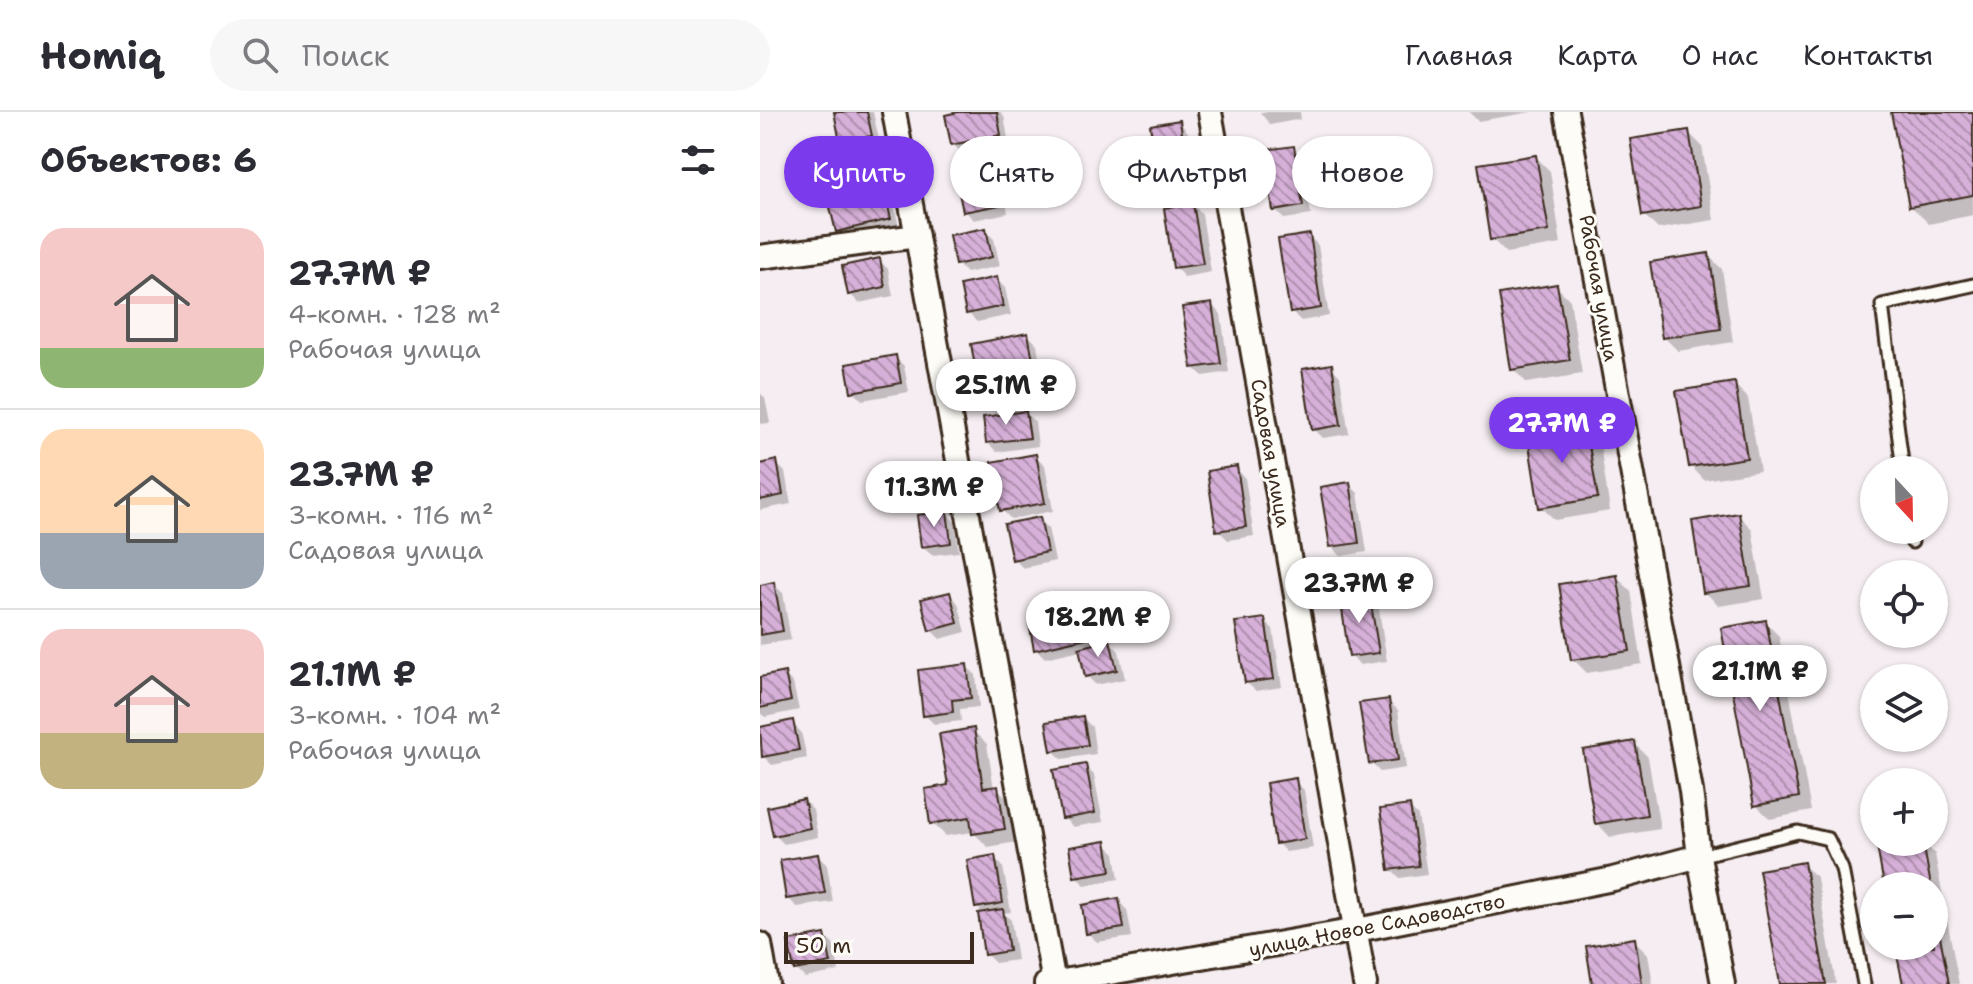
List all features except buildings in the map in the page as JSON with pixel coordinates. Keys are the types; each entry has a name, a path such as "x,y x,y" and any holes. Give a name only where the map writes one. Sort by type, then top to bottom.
{"street":[{"name":"улица Новое Садоводство","path":"894,112 1050,983 1357,930 1613,879 1699,856"},
{"name":"Садовая улица","path":"1210,112 1365,984"},
{"name":"Рабочая улица","path":"1566,112 1691,791 1699,856 1723,984"},
{"path":"760,257 917,236"},
{"path":"760,944 767,984"}],"lane":[{"path":"1901,456 1882,305 1973,285"},
{"path":"1699,856 1798,832 1828,839 1842,869 1864,984"}]}
